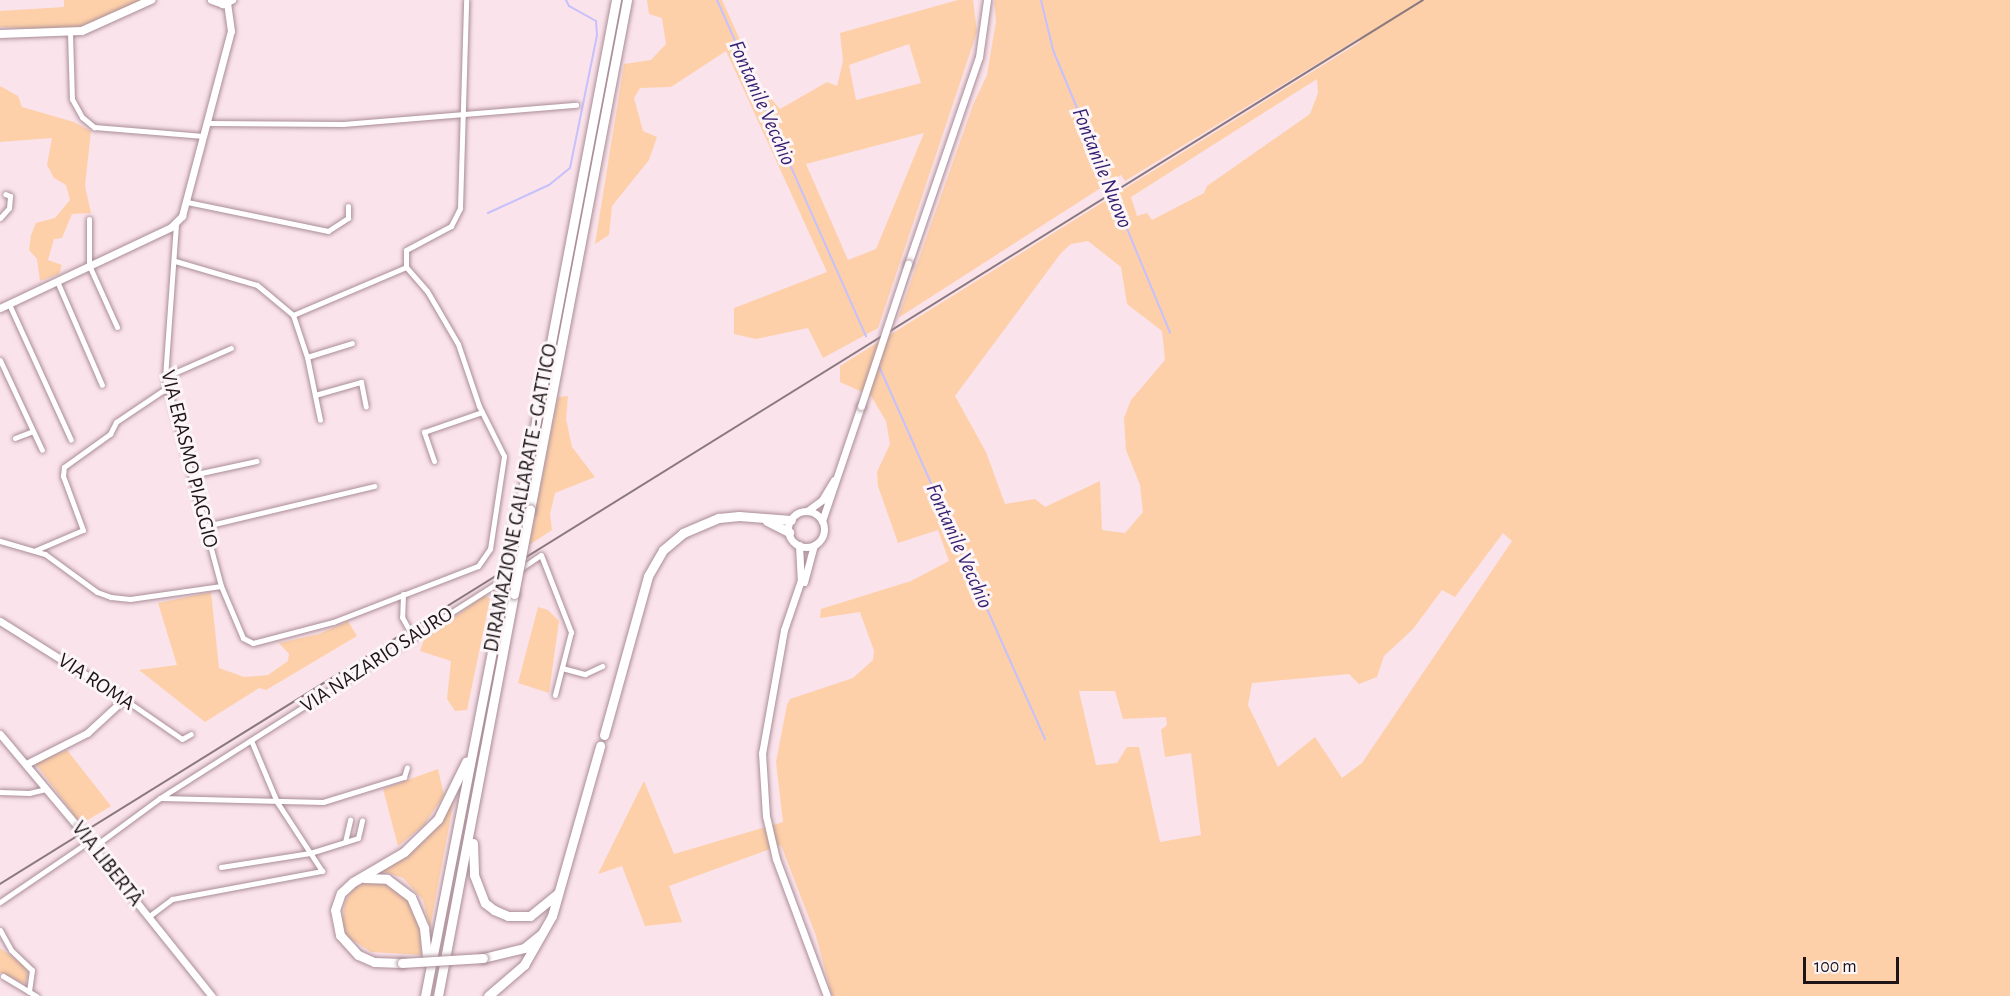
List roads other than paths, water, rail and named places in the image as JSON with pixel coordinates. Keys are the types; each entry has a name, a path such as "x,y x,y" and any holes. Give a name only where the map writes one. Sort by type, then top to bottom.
{"highway":[{"name":"DIRAMAZIONE GALLARATE - GATTICO","path":"425,996 428,966 478,726 616,0"},
{"name":"DIRAMAZIONE GALLARATE - GATTICO","path":"438,996 627,0"},
{"path":"604,735 654,563 673,540 701,524 740,516 791,520"},
{"path":"759,518 789,532"},
{"path":"478,726 461,776 438,819 404,852 341,893 335,910 335,924 346,945 358,955 374,962 402,963 483,958 524,948 544,932"},
{"path":"489,727 486,778 472,852 480,893 494,910 519,918 542,910 560,891"},
{"path":"488,996 524,964 544,932 560,891 600,746"},
{"path":"364,878 387,879 411,897 424,928 428,966"}],"main road":[{"path":"0,34 70,33 95,26 151,0"},
{"path":"212,0 229,2"}],"street":[{"path":"293,315 406,267 406,250 456,222 464,114 466,0"},
{"path":"827,996 776,860 766,816 762,753 772,686 814,544 824,532 822,521 979,57 987,0"},
{"path":"0,308 176,224 187,202 231,31 229,2"},
{"path":"70,33 72,99 82,117 94,127 204,136"},
{"path":"208,123 343,124 576,105"},
{"path":"0,218 9,208 10,196 5,194"},
{"path":"187,202 328,231 348,218 348,206"},
{"path":"89,219 89,265 117,327"},
{"name":"VIA ERASMO PIAGGIO","path":"176,224 165,377 221,586 243,638 253,643 333,622 478,566 490,549 504,456 482,412 458,344 423,285 406,267"},
{"path":"175,261 257,285 293,315 307,357 320,420"},
{"path":"57,281 102,385"},
{"path":"9,304 71,440"},
{"path":"307,357 352,343"},
{"path":"165,377 231,348"},
{"path":"0,360 42,450"},
{"path":"315,395 361,382 366,407"},
{"path":"36,550 83,530 63,476 63,467 110,434 116,422 168,387"},
{"path":"434,461 424,432 482,412"},
{"path":"779,659 784,630 801,580 799,545 789,532 791,520 822,500 833,481 853,430"},
{"path":"15,438 33,431"},
{"path":"192,475 257,461"},
{"path":"206,526 374,486"},
{"path":"807,511 822,521"},
{"path":"0,541 36,550 111,597 130,599 221,586"},
{"path":"799,545 814,544"},
{"name":"VIA NAZARIO SAURO","path":"0,902 541,555 571,632 555,694"},
{"path":"403,594 402,617 413,637"},
{"name":"VIA ROMA","path":"0,621 124,699 182,739 191,734"},
{"path":"562,668 585,674 602,666"},
{"path":"26,764 87,733 124,699"},
{"name":"VIA LIBERTÀ","path":"0,734 78,827 212,996"},
{"path":"148,917 172,899 322,871 277,802 251,740"},
{"path":"160,798 323,802 404,777 407,768"},
{"path":"0,792 28,793 46,789"},
{"path":"345,842 350,820"},
{"path":"221,867 310,853 358,838 362,820"},
{"path":"0,930 11,950 32,970 29,992"},
{"path":"3,976 36,996"}],"waterway":[{"path":"488,213 549,185 570,168 597,35 596,21 569,6 566,0"},
{"name":"Fontanile Vecchio","path":"717,0 866,337"},
{"name":"Fontanile Nuovo","path":"1041,0 1053,50 1170,333"},
{"name":"Fontanile Vecchio","path":"878,364 1045,739"}],"railway":[{"path":"0,884 1423,0"}]}
